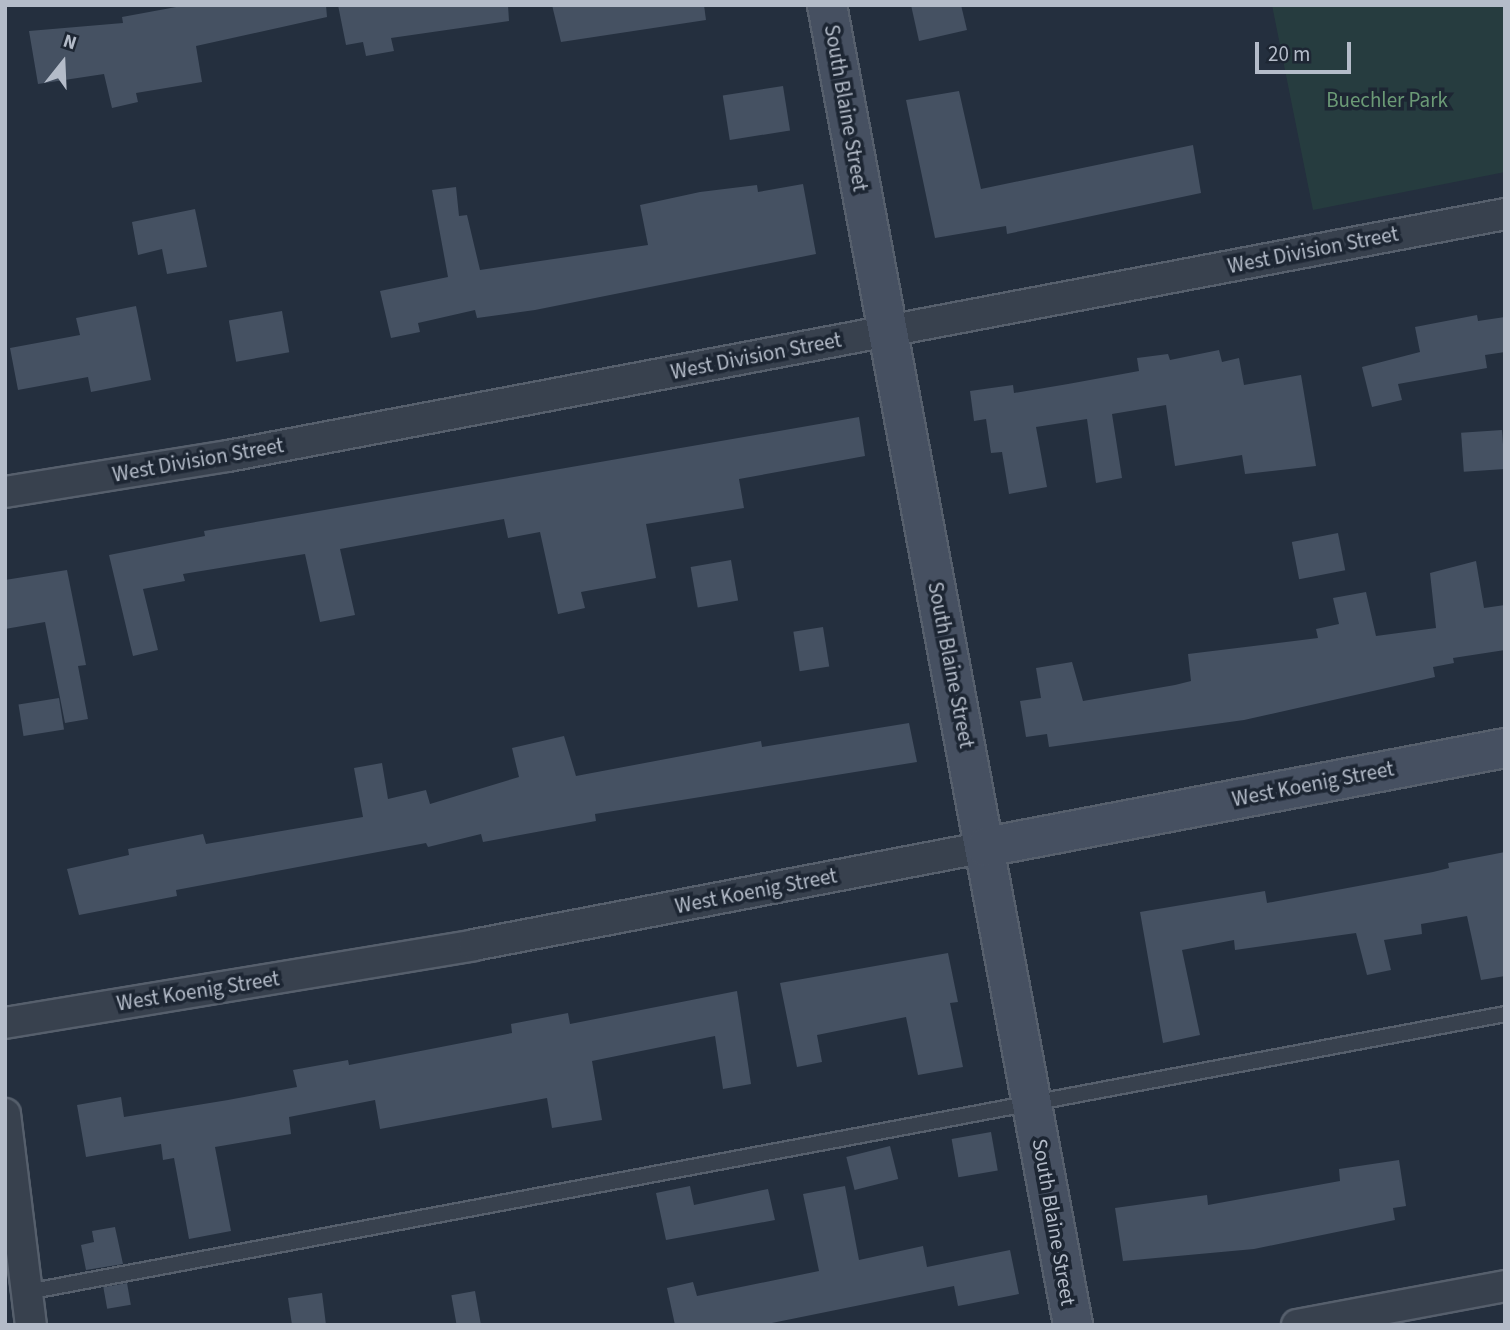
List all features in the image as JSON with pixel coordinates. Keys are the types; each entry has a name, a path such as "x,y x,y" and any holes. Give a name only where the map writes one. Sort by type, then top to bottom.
{"street":[{"name":"South Blaine Street","path":"827,5 1073,1325"},
{"name":"West Division Street","path":"5,492 228,456 1505,214"},
{"name":"West Koenig Street","path":"5,1023 474,945 1505,748"},
{"path":"5,1114 32,1325"},
{"path":"1297,1325 1505,1286"}],"lane":[{"path":"27,1292 1033,1106 1505,1014"}],"green space":[{"name":"Buechler Park","path":"1272,5 1505,5 1505,172 1313,210"}],"building":[{"path":"187,5 326,5 327,17 196,46 202,82 136,93 138,102 112,108 104,74 38,84 29,31 123,23 122,17"},
{"path":"338,5 508,5 509,21 391,38 394,51 366,56 363,42 346,45"},
{"path":"552,5 704,5 706,20 561,42"},
{"path":"911,5 961,5 967,30 919,41"},
{"path":"783,86 790,130 730,140 723,96"},
{"path":"959,91 981,189 1193,145 1201,193 1007,234 1006,226 935,238 906,100"},
{"path":"803,184 816,254 535,310 477,318 475,310 418,323 420,332 391,338 380,291 448,277 432,190 456,187 459,216 467,215 480,270 648,245 640,205 700,192 757,185 758,192"},
{"path":"195,209 207,267 167,274 162,249 138,255 132,222"},
{"path":"136,306 151,380 91,392 88,377 18,390 10,348 80,335 76,318"},
{"path":"282,311 289,352 236,362 229,320"},
{"path":"1477,315 1478,321 1505,317 1505,352 1485,355 1487,368 1398,384 1402,400 1372,407 1362,367 1420,352 1415,327"},
{"path":"1219,350 1222,362 1239,358 1244,385 1301,375 1316,466 1245,474 1242,455 1175,466 1166,405 1112,414 1122,478 1096,483 1087,419 1036,427 1047,487 1009,494 1002,452 991,453 986,419 974,421 970,391 1013,385 1014,393 1139,371 1137,358 1168,354 1170,360"},
{"path":"859,417 865,456 739,479 744,508 646,524 656,578 581,592 585,608 558,614 540,532 508,538 504,519 340,549 355,615 320,622 305,554 183,574 185,581 143,589 158,650 133,656 109,555 205,536 204,531"},
{"path":"1502,430 1505,469 1464,472 1461,433"},
{"path":"1338,533 1345,570 1299,579 1292,542"},
{"path":"731,560 738,600 698,607 691,567"},
{"path":"1476,561 1484,608 1505,605 1505,650 1453,658 1454,663 1433,667 1435,677 1244,720 1049,747 1047,734 1026,737 1020,701 1041,698 1036,668 1072,662 1083,701 1175,685 1191,681 1188,654 1318,638 1316,629 1339,624 1333,598 1366,592 1376,636 1436,628 1430,573"},
{"path":"67,570 86,665 78,666 88,719 65,723 45,622 5,629 5,580"},
{"path":"823,627 829,667 800,671 793,632"},
{"path":"59,698 64,730 24,736 19,704"},
{"path":"909,723 917,762 595,814 596,821 483,842 481,834 428,847 426,843 176,890 177,896 79,915 67,869 129,855 128,849 203,834 206,844 363,817 354,768 382,763 388,799 426,790 430,804 519,777 512,748 564,736 576,776 761,741 762,747"},
{"path":"1505,852 1505,976 1481,980 1467,916 1421,924 1422,934 1384,940 1391,970 1367,975 1356,933 1235,950 1234,940 1182,950 1200,1035 1163,1043 1140,912 1265,891 1267,903 1433,872 1449,868 1448,863"},
{"path":"948,953 958,1002 950,1003 963,1067 918,1075 906,1017 817,1035 822,1062 797,1067 780,983"},
{"path":"737,991 751,1084 723,1089 715,1036 592,1061 602,1120 552,1128 547,1098 380,1129 375,1100 289,1117 291,1134 215,1147 231,1231 189,1239 174,1158 163,1160 161,1144 86,1157 77,1105 121,1097 124,1117 228,1100 297,1087 293,1070 348,1060 349,1065 512,1033 511,1024 568,1013 570,1024"},
{"path":"991,1132 998,1170 958,1177 952,1139"},
{"path":"890,1146 898,1179 855,1190 846,1157"},
{"path":"1399,1160 1406,1206 1393,1208 1395,1220 1254,1249 1123,1261 1115,1208 1207,1195 1208,1205 1340,1181 1339,1169"},
{"path":"690,1186 694,1205 768,1189 775,1220 666,1240 656,1193"},
{"path":"845,1186 859,1260 923,1246 927,1267 1010,1250 1019,1294 958,1306 954,1286 762,1325 675,1325 667,1288 693,1282 697,1296 819,1271 803,1194"},
{"path":"115,1227 123,1264 86,1270 81,1245 94,1242 92,1231"},
{"path":"127,1283 131,1305 107,1309 103,1287"},
{"path":"475,1291 481,1325 457,1325 451,1295"},
{"path":"322,1293 326,1325 292,1325 288,1298"}]}
